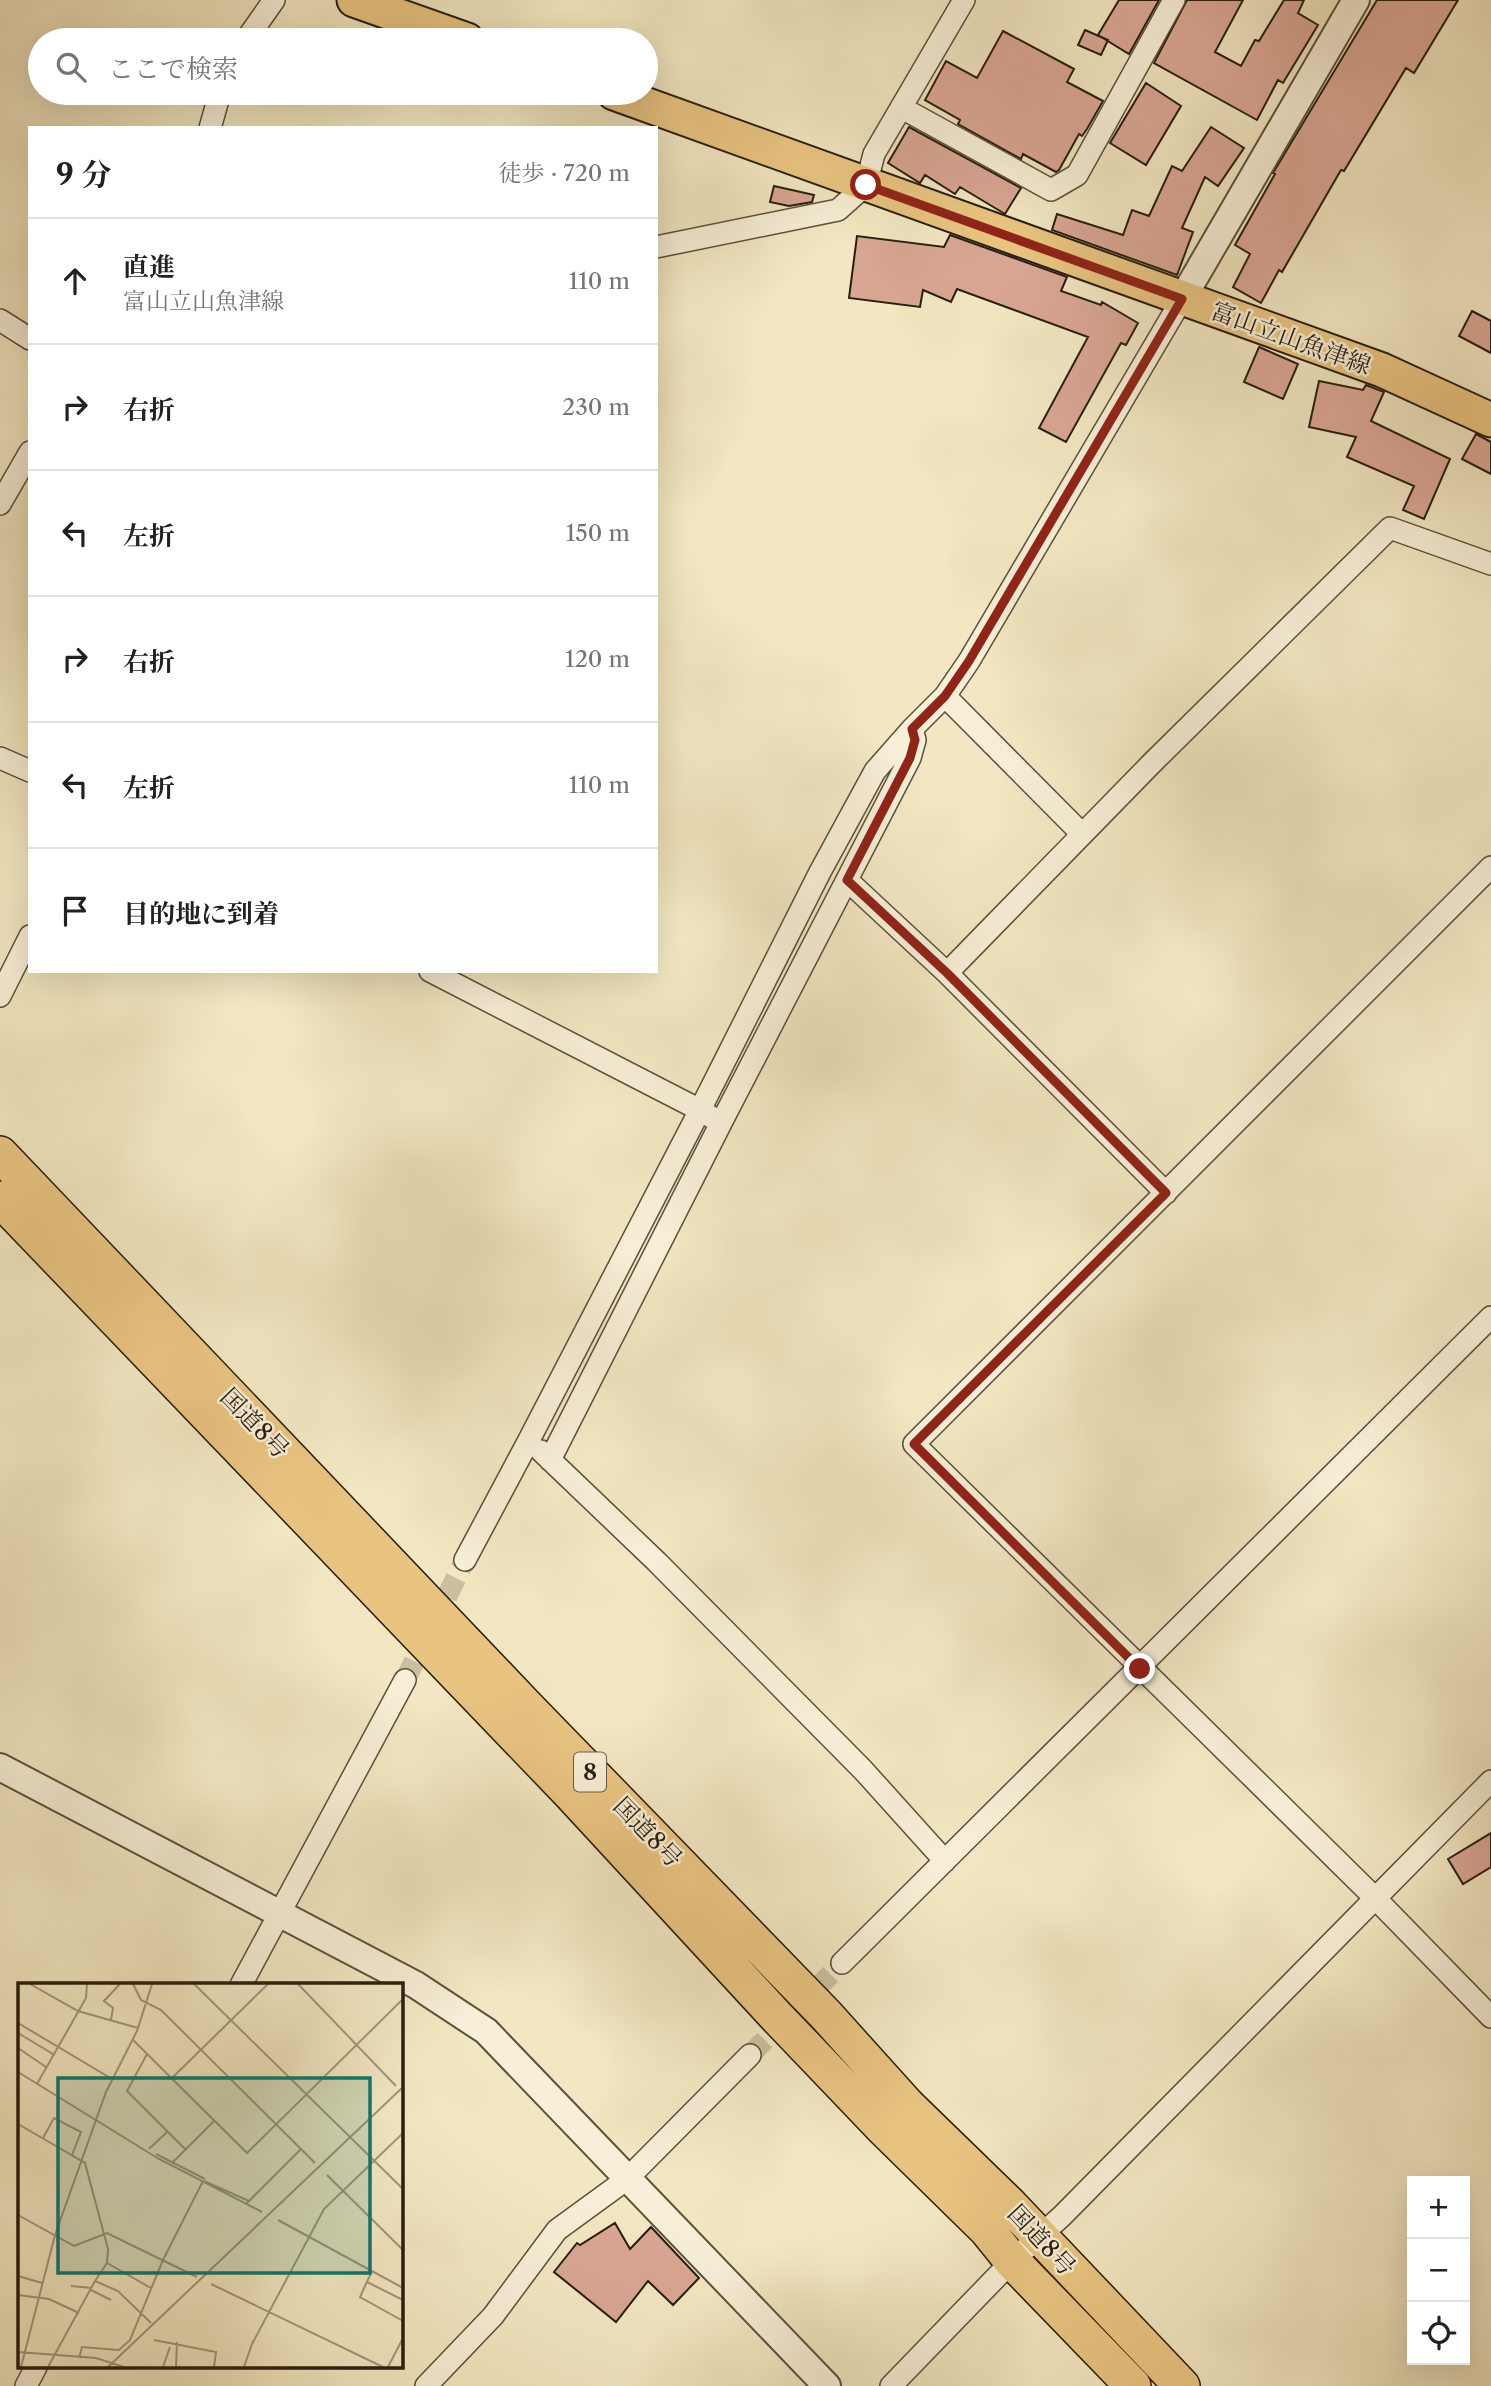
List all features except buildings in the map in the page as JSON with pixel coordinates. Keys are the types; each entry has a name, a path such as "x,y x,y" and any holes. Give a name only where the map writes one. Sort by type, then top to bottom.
{"highway":[{"name":"国道8号","path":"0,1154 515,1695 826,2015 907,2105 1010,2205 1182,2386"},
{"name":"国道8号","path":"0,1199 571,1794 793,2034 882,2127 987,2230 1012,2261 1133,2386"}],"main road":[{"path":"354,0 433,28"},
{"name":"富山立山魚津線","path":"647,105 1382,370 1489,414"}],"street":[{"path":"254,28 274,0"},
{"path":"658,247 838,210 866,185 874,154 964,0"},
{"path":"902,108 1051,190 1077,175 1174,0"},
{"path":"465,1560 700,1110 820,872 875,771 945,696 969,661 1356,0"},
{"path":"211,126 217,105"},
{"path":"0,320 28,338"},
{"path":"0,504 28,455"},
{"path":"947,973 1082,834 1390,528 1491,564"},
{"path":"945,696 1082,834"},
{"path":"550,1460 910,758 915,740 912,729"},
{"path":"0,758 28,770"},
{"path":"1490,870 914,1444 1376,1898 1491,2017"},
{"path":"847,880 947,973 1166,1193"},
{"path":"0,996 28,940"},
{"path":"434,973 721,1123"},
{"path":"842,1963 1491,1317"},
{"path":"529,1440 657,1562 863,1770 944,1861"},
{"path":"242,1983 405,1681"},
{"path":"0,1767 416,1985 486,2031 827,2386"},
{"path":"891,2386 1012,2261 1039,2237 1491,1781"},
{"path":"426,2386 493,2316 557,2230 627,2179 750,2055"},
{"path":"26,2386 35,2368"}],"tunnel":[{"path":"405,1680 465,1560"},
{"path":"750,2055 842,1963"}],"route":[{"path":"866,185 1182,299 969,661 945,696 912,729 915,740 910,758 847,880 947,973 1166,1193 914,1444 1140,1669"}]}
